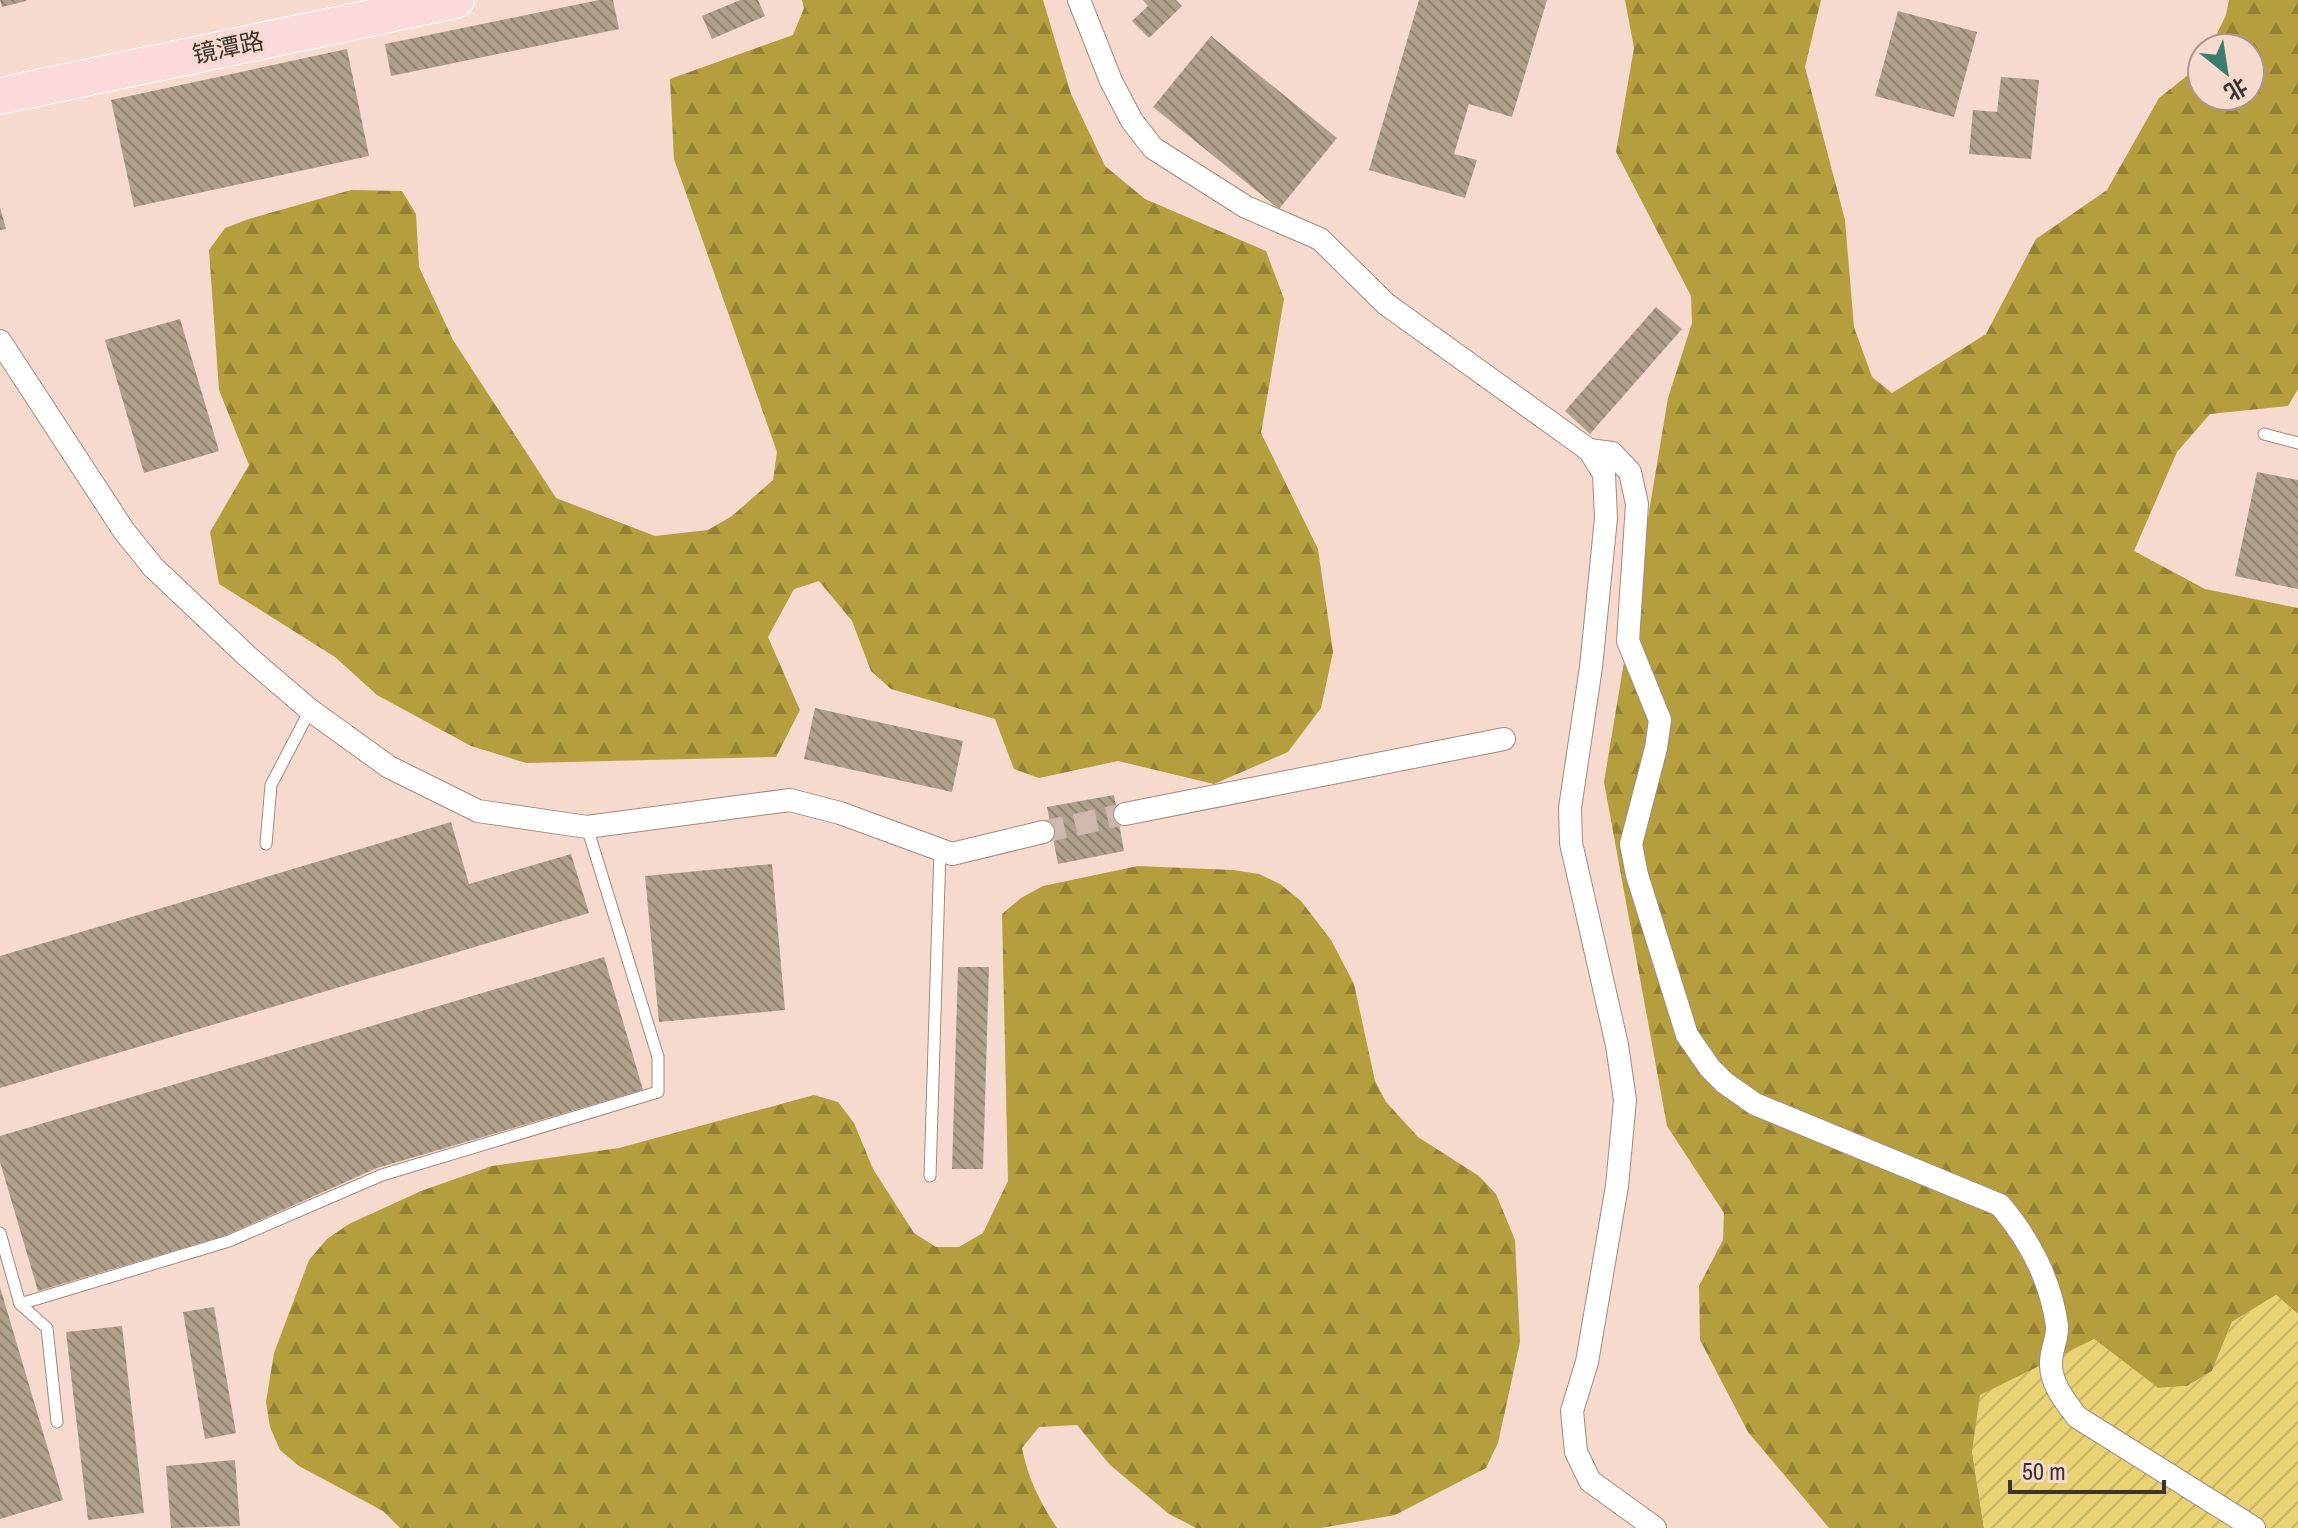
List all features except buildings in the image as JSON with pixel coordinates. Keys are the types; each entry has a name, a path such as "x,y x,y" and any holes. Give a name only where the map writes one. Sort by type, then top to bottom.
{"main road":[{"name":"镜潭路","path":"0,75 360,0"},
{"name":"镜潭路","path":"0,96 456,0"}],"street":[{"path":"1079,0 1111,81 1132,121 1153,148 1246,207 1320,239 1386,304 1589,450 1604,474 1606,518 1591,667 1570,808 1571,843 1617,1045 1625,1100 1617,1186 1587,1362 1572,1411 1576,1452 1590,1481 1655,1528"},
{"path":"0,341 124,531 153,567 247,656 310,710 389,767 478,811 587,827 790,800 840,813 952,854 1043,832"},
{"path":"1589,450 1612,453 1630,472 1637,504 1628,641 1660,720 1656,748 1631,844 1637,875 1687,1035 1710,1068 1755,1104 2000,1205 2023,1232 2041,1268 2057,1328 2051,1363 2053,1380 2071,1410 2077,1417 2254,1528"},
{"path":"1125,814 1504,739"}],"lane":[{"path":"2264,434 2298,443"},
{"path":"266,844 271,785 310,710"},
{"path":"20,1304 229,1241 382,1175 658,1092 658,1057 587,827"},
{"path":"930,1176 940,850"},
{"path":"0,1233 20,1304 47,1328 57,1422"}],"green space":[{"path":"802,0 1043,0 1071,94 1105,166 1145,199 1266,251 1284,299 1261,433 1318,549 1333,652 1321,708 1288,752 1214,784 1118,761 1039,778 1014,769 995,719 891,689 871,671 852,621 819,581 794,589 768,637 800,710 776,757 526,763 471,746 377,695 335,657 219,584 210,532 249,465 219,390 209,250 225,228 351,190 402,191 416,214 419,267 453,340 556,498 655,536 708,530 732,516 773,480 777,452 674,159 670,79 793,35 804,8"},
{"path":"1625,0 1821,0 1805,67 1845,220 1854,327 1872,377 1892,393 1986,334 2036,239 2107,190 2159,98 2186,77 2186,112 2266,112 2266,32 2218,32 2229,0 2298,0 2298,389 2288,406 2210,414 2177,452 2134,551 2205,589 2298,608 2298,1314 2276,1295 2232,1322 2212,1371 2187,1386 2158,1388 2094,1339 1972,1451 1984,1528 1829,1528 1748,1432 1700,1340 1699,1286 1723,1240 1724,1213 1667,1126 1604,782 1668,398 1692,323 1691,296 1616,152 1634,48"},
{"path":"1138,866 1259,874 1280,884 1301,901 1331,940 1354,984 1375,1081 1386,1102 1418,1137 1479,1176 1496,1194 1515,1240 1520,1342 1498,1443 1486,1468 1395,1515 1321,1528 1196,1528 1169,1514 1110,1465 1077,1425 1039,1427 1022,1448 1035,1490 1057,1528 400,1528 383,1511 299,1466 280,1450 270,1427 266,1402 274,1353 309,1260 327,1239 349,1224 421,1191 492,1166 619,1148 814,1095 838,1102 854,1123 873,1169 914,1233 936,1247 959,1247 983,1233 1008,1181 1002,914 1021,898 1043,886"}],"shaded area":[{"path":"2276,1295 2298,1314 2298,1528 1984,1528 1972,1451 1980,1395 2094,1339 2158,1388 2187,1386 2212,1371 2232,1322"}],"tunnel":[{"path":"1043,832 1125,814"}]}
